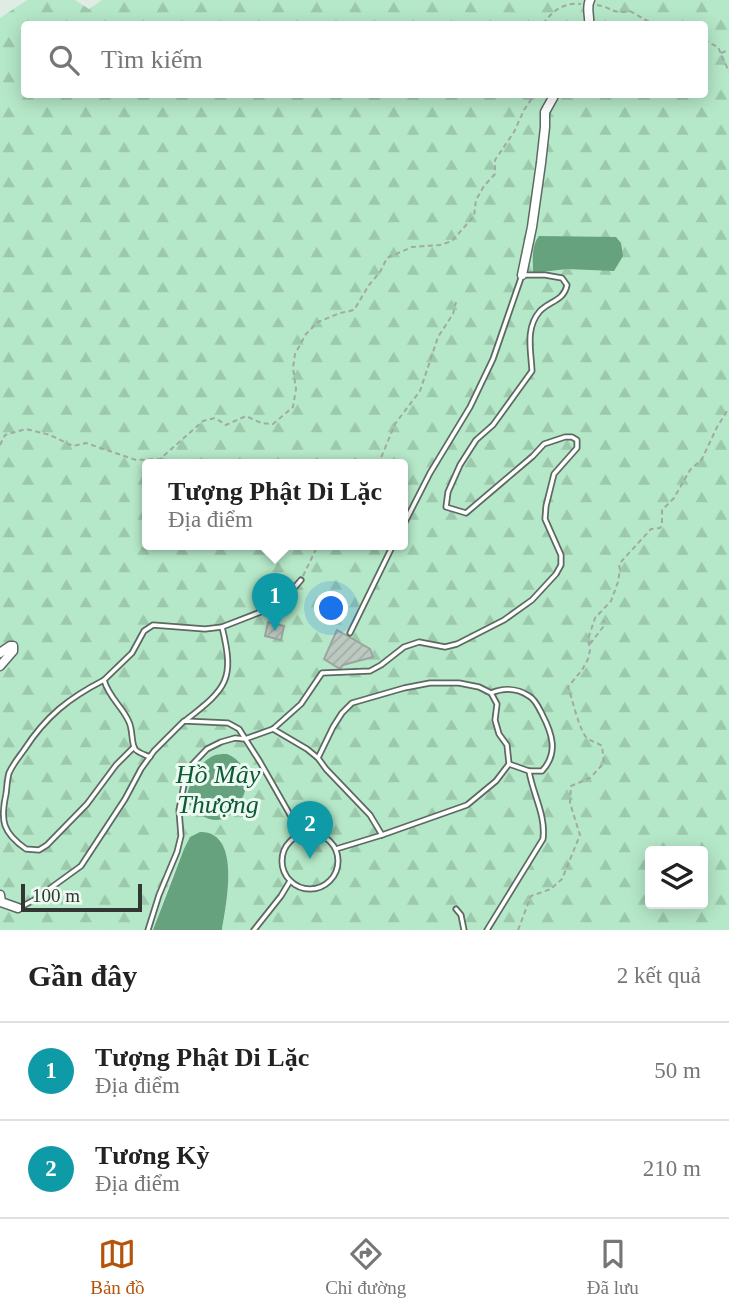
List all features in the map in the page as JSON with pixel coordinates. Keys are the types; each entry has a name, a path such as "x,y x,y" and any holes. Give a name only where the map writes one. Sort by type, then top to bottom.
{"street":[{"path":"589,21 587,4 590,0"},
{"path":"522,275 535,201 545,112 553,98"},
{"path":"0,653 10,646 14,648 0,666"},
{"path":"0,895 1,902 18,908"}],"lane":[{"path":"148,930 181,836 179,810 187,770 207,750 221,742 235,738 245,739 273,729 301,704 322,673 370,671 404,647 419,642 445,647 457,644 504,620 532,600 556,574 561,565 561,555 545,519 545,506 554,474 577,448 578,440 565,437 544,444 466,513 446,507 448,492 476,440 493,425 532,371 529,337 533,323 540,310 561,298 566,291 567,285 562,278 522,275 493,359 470,407 430,473 408,516"},
{"path":"350,633 391,550"},
{"path":"134,747 116,765 87,804 47,845 38,849 26,849 10,836 4,826 2,806 10,770 52,715 78,693 104,680 132,653 144,631 153,625 205,629 222,627 276,606 301,580"},
{"path":"18,908 82,866 150,757 184,721 219,692 228,670 222,627"},
{"path":"104,680 112,697 128,718 134,747 150,757"},
{"path":"318,758 333,727 352,703 430,683 459,683 479,687 491,693 497,704 495,720 499,734 507,745 509,764 496,781 467,805 336,849"},
{"path":"491,693 512,689 530,696 538,706 552,737 549,764 542,771 529,771 509,764"},
{"path":"184,721 228,723 239,729 300,834"},
{"path":"273,729 318,758 370,815 382,835"},
{"path":"487,930 543,839 542,815 529,771"},
{"path":"317,833 331,842 336,849 337,868 326,884 317,888 298,887 284,873 282,854 292,838 300,834 317,833"},
{"path":"254,930 290,881"},
{"path":"456,909 461,915 464,930"}],"path":[{"path":"708,42 718,47 729,72"},
{"path":"720,53 729,50"},
{"path":"160,459 203,421 215,418 226,425 246,416 261,423 274,424 293,407 296,389 293,368 295,354 306,334 318,322 354,310 387,258 412,247 453,241 458,236 474,216 476,200 495,174 495,160 532,98"},
{"path":"380,459 395,424 420,391 438,337 453,314 456,302"},
{"path":"518,930 531,897 551,889 562,879 580,835 570,803 571,786 590,778 604,763 602,746 586,737 568,687 588,659 588,639 595,618 611,601 618,582 619,564 652,528 662,526 662,510 674,498 690,470 702,459 729,408"},
{"path":"0,445 5,435 26,429 50,435 73,446 86,443 142,460"},
{"path":"301,580 316,550"},
{"path":"589,645 603,627 604,620"}],"green space":[{"path":"27,0 75,0 89,9 102,0 729,0 729,930 222,930 228,884 224,850 220,839 190,837 153,930 0,930 0,18","holes":["212,757 227,757 240,763 248,783 220,820 201,814 186,801 202,766"]}],"water":[{"path":"539,236 616,237 621,243 623,256 614,271 567,269 533,273 534,249"},
{"name":"Hồ Mây Thượng","path":"227,754 240,763 247,782 243,797 233,812 220,820 213,820 199,814 186,801 187,795 201,765 213,756"},
{"path":"200,832 213,835 222,843 226,856 228,888 222,930 153,930 184,849 190,837"}],"building":[{"path":"268,622 284,626 281,640 265,636"},
{"path":"337,630 370,649 373,657 343,665 340,669 324,659"}],"place":[{"name":"Tượng Phật Di Lặc","path":"275,631"},
{"name":"Tương Kỳ","path":"310,859"}]}
